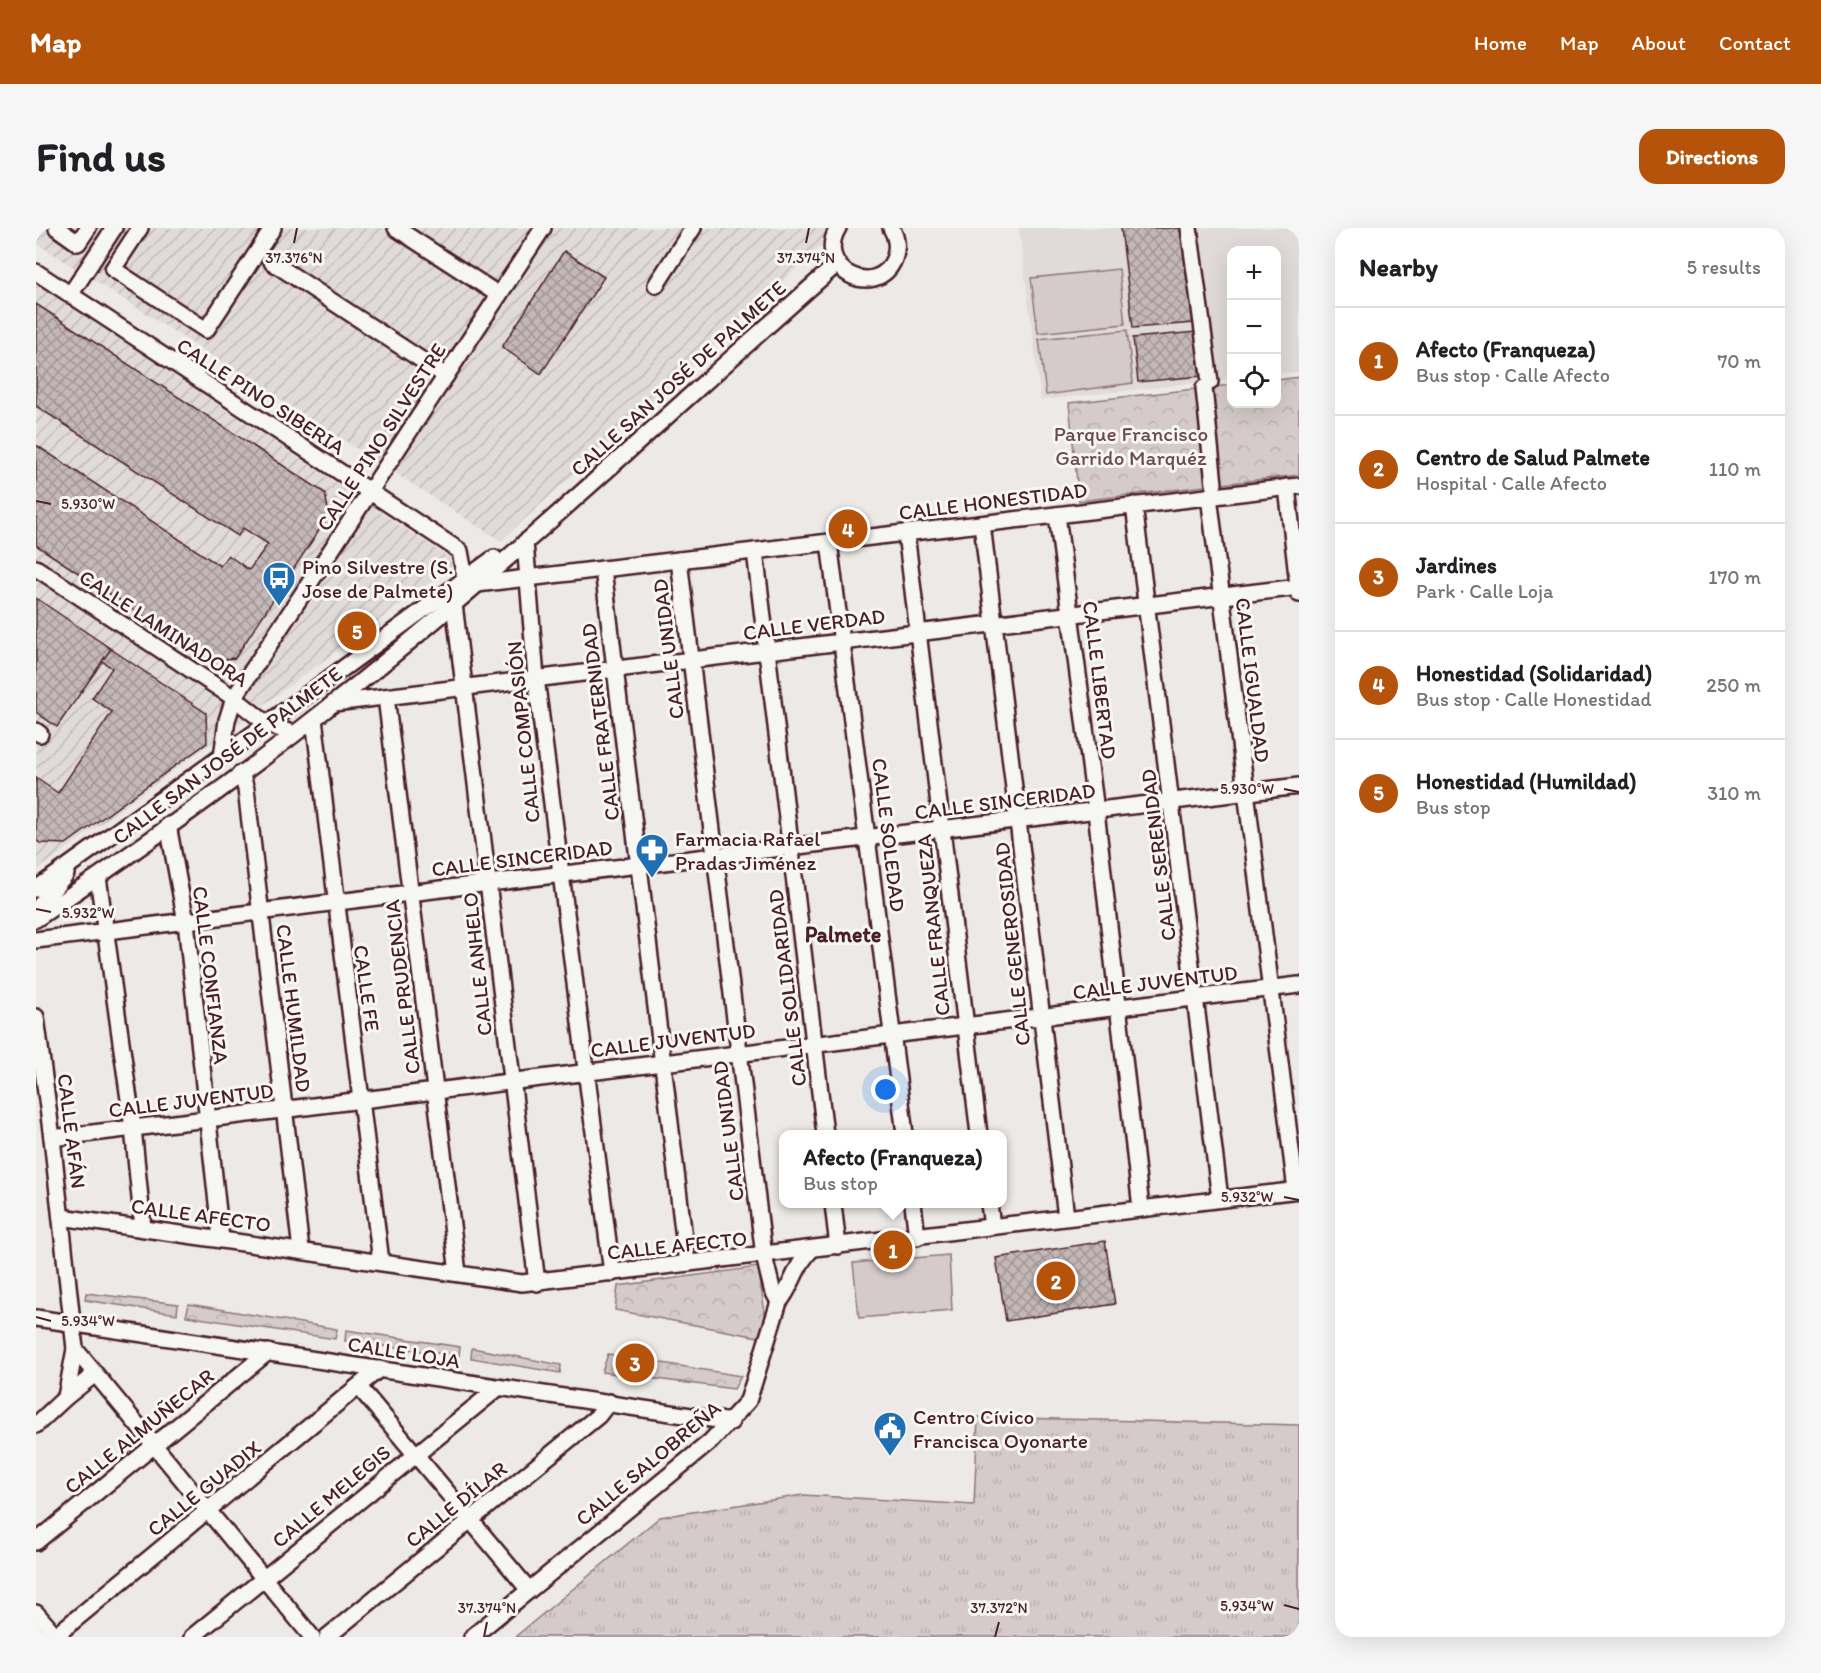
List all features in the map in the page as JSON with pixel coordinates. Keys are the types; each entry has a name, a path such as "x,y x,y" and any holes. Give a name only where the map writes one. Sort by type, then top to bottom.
{"street":[{"path":"57,228 78,243 88,228"},
{"path":"70,295 114,228"},
{"path":"140,228 113,269 206,330 273,228"},
{"path":"396,228 499,296"},
{"name":"CALLE PINO SILVESTRE","path":"222,757 227,720 234,698 543,228"},
{"path":"656,285 693,228"},
{"path":"838,228 832,244 837,264 854,278 875,277 885,272 896,254 897,243 891,228"},
{"name":"CALLE IGUALDAD","path":"1189,228 1207,385 1211,490 1221,596 1298,1190"},
{"path":"272,262 446,376"},
{"name":"CALLE SAN JOSÉ DE PALMETE","path":"36,889 525,542 837,264"},
{"name":"CALLE PINO SIBERIA","path":"36,272 460,551 471,581"},
{"path":"1293,486 1299,590"},
{"name":"CALLE HONESTIDAD","path":"471,581 529,578 1057,515 1134,505 1211,490 1293,486"},
{"name":"CALLE SERENIDAD","path":"1134,505 1220,1199"},
{"name":"CALLE LIBERTAD","path":"1057,515 1096,811 1117,1009 1142,1208"},
{"name":"CALLE SAN JOSÉ DE PALMETE","path":"36,919 98,877 314,719 454,604 471,581 546,523"},
{"name":"CALLE GENEROSIDAD","path":"982,524 1066,1217"},
{"name":"CALLE FRANQUEZA","path":"906,533 944,829 964,1027 979,1130"},
{"name":"CALLE COMPASIÓN","path":"525,542 536,678 612,1273"},
{"name":"CALLE SOLEDAD","path":"829,542 905,1130"},
{"name":"CALLE SOLIDARIDAD","path":"755,550 769,651 825,1130"},
{"name":"CALLE UNIDAD","path":"679,560 764,1256 772,1290 779,1302"},
{"name":"CALLE LAMINADORA","path":"36,568 234,698 267,724 294,734"},
{"name":"CALLE FRATERNIDAD","path":"603,569 687,1263"},
{"name":"CALLE VERDAD","path":"334,703 1147,604 1299,590"},
{"name":"CALLE ANHELO","path":"454,604 537,1283"},
{"name":"CALLE PRUDENCIA","path":"387,697 458,1274"},
{"name":"CALLE FE","path":"314,719 381,1262"},
{"name":"CALLE HUMILDAD","path":"241,773 246,789 286,1109 301,1250"},
{"name":"CALLE SINCERIDAD","path":"36,940 412,892 1299,786"},
{"name":"CALLE CONFIANZA","path":"168,825 186,922 221,1239"},
{"path":"36,910 82,856"},
{"path":"98,877 133,1128 143,1228"},
{"name":"CALLE JUVENTUD","path":"52,1138 361,1098 1117,1009 1299,985"},
{"name":"CALLE AFÁN","path":"36,1017 75,1349 66,1396"},
{"name":"CALLE AFECTO","path":"61,1217 522,1283 537,1283 1298,1190"},
{"path":"834,1208 838,1246"},
{"path":"914,1208 917,1237"},
{"path":"990,1208 992,1226"},
{"name":"CALLE SALOBREÑA","path":"472,1637 731,1422 748,1401 779,1302 801,1260 811,1250"},
{"name":"CALLE LOJA","path":"36,1318 731,1422"},
{"path":"75,1349 312,1637"},
{"name":"CALLE ALMUÑECAR","path":"36,1542 268,1352"},
{"name":"CALLE GUADIX","path":"56,1636 359,1388 379,1369"},
{"path":"36,1425 66,1396 95,1374"},
{"path":"359,1388 529,1590"},
{"name":"CALLE MELEGIS","path":"192,1637 498,1388"},
{"name":"CALLE DÍLAR","path":"327,1637 597,1416 609,1402"},
{"path":"36,1613 56,1636"}],"shaded area":[{"path":"36,228 840,228 501,541 36,243"},
{"path":"1019,228 1299,228 1299,372 1281,374 1281,246 1227,246 1227,379 1041,400"},
{"path":"36,284 457,563 36,871"}],"green space":[{"path":"1119,269 1125,324 1038,333 1031,278"},
{"path":"1127,330 1133,383 1046,395 1039,339"},
{"name":"Parque Francisco Garrido Marquéz","path":"1299,377 1299,475 1079,501 1069,403 1227,385 1227,408 1281,408 1281,379"},
{"path":"949,1255 952,1310 859,1318 853,1263"},
{"path":"758,1267 769,1339 615,1310 618,1286"},
{"path":"86,1293 178,1304 177,1314 85,1300"},
{"path":"189,1304 337,1329 335,1339 186,1316"},
{"path":"346,1330 460,1347 459,1356 345,1341"},
{"path":"472,1348 561,1365 560,1373 471,1358"},
{"path":"608,1354 741,1376 734,1389 602,1372"},
{"path":"978,1417 1299,1425 1299,1637 515,1637 660,1517 803,1495 974,1505"}],"building":[{"path":"1121,228 1184,228 1194,323 1133,328"},
{"path":"564,251 604,277 541,374 502,347"},
{"path":"36,304 325,493 329,515 235,658 211,661 36,545 36,445 220,566 228,555 249,570 268,544 243,528 238,536 36,406"},
{"path":"1196,332 1202,376 1138,382 1133,338"},
{"path":"36,598 111,649 57,727 36,712"},
{"path":"111,649 206,713 207,743 66,844 40,843 36,840 36,778 58,793 112,712 92,698 112,668 102,661"},
{"path":"1105,1241 1115,1304 1006,1321 996,1258"}],"place":[{"name":"Honestidad (Solidaridad)","path":"848,529"},
{"name":"Pino Silvestre (S. Jose de Palmete)","path":"279,607"},
{"name":"Honestidad (Humildad)","path":"357,631"},
{"name":"Farmacia Rafael Pradas Jiménez","path":"652,879"},
{"name":"Afecto (Franqueza)","path":"893,1250"},
{"name":"Centro de Salud Palmete","path":"1056,1281"},
{"name":"Jardines","path":"635,1363"},
{"name":"Centro Cívico Francisca Oyonarte","path":"890,1457"}],"district":[{"name":"Palmete","path":"843,934"}]}
